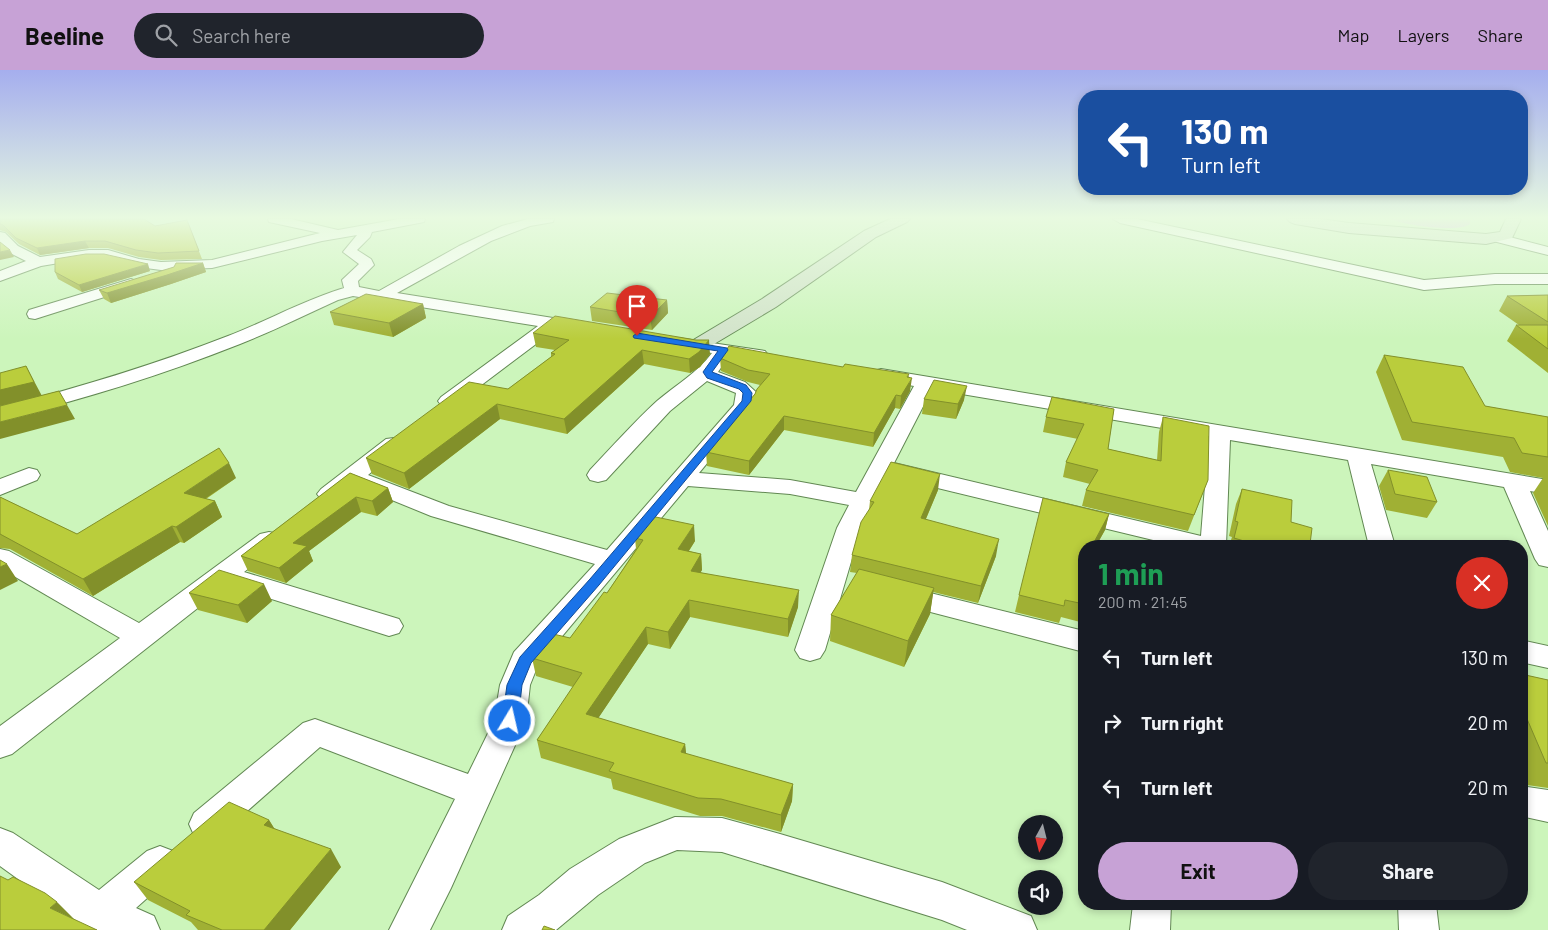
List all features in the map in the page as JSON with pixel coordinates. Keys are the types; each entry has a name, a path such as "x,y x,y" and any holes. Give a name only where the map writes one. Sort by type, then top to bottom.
{"street":[{"path":"32,259 38,262"},
{"path":"0,276 38,262 55,259"},
{"path":"122,259 138,264 185,266 236,259"},
{"path":"352,291 350,280 367,264 361,259"},
{"path":"385,294 449,259"},
{"path":"598,475 656,414 688,384 710,356 769,303 833,259"},
{"path":"1305,259 1424,285 1495,279 1548,279"},
{"path":"35,314 185,266"},
{"path":"0,414 55,400 161,367 235,340 332,297 352,291 385,294 599,330"},
{"path":"314,505 552,323"},
{"path":"663,340 710,356 775,358"},
{"path":"409,930 438,875 510,721 514,685 525,660 613,560 747,401 747,393 742,387 710,376 710,356"},
{"path":"859,372 1548,487"},
{"path":"810,650 849,528 926,383"},
{"path":"1211,540 1220,433"},
{"path":"1358,456 1380,540"},
{"path":"881,467 1186,540"},
{"path":"0,488 29,475"},
{"path":"351,477 375,483 416,502 455,515 613,560"},
{"path":"682,479 790,487 864,501"},
{"path":"1514,482 1548,559"},
{"path":"0,744 284,528"},
{"path":"0,557 141,637"},
{"path":"223,575 389,626"},
{"path":"833,578 1078,640"},
{"path":"1528,653 1548,657"},
{"path":"100,914 315,732 476,792"},
{"path":"1528,802 1548,806"},
{"path":"522,930 553,909 584,882 632,851 675,833 722,835 780,851 942,901 1017,930"},
{"path":"0,845 100,914 140,930"},
{"path":"1150,930 1152,910"},
{"path":"1417,910 1419,930"}],"building":[{"path":"55,259 127,259 148,264 79,285 55,272"},
{"path":"176,263 203,263 107,293 99,290 174,267"},
{"path":"607,293 667,300 650,317 590,307"},
{"path":"366,294 423,304 389,323 330,312"},
{"path":"1548,295 1548,322 1507,296"},
{"path":"555,316 696,340 709,340 699,352 689,359 642,350 564,419 497,404 404,473 366,458 469,382 508,389 555,354 551,353 569,340 533,333"},
{"path":"1516,325 1548,325 1548,349"},
{"path":"729,346 843,367 845,364 909,374 907,377 912,378 901,396 896,395 874,433 784,416 749,461 706,452 770,374 748,370 720,358"},
{"path":"1384,355 1463,367 1485,406 1548,417 1548,457 1522,453 1514,438 1412,422"},
{"path":"26,366 34,382 0,390 0,373"},
{"path":"934,380 967,386 958,404 924,399"},
{"path":"59,391 67,405 0,422 0,406"},
{"path":"1052,397 1114,409 1108,449 1161,461 1163,417 1209,426 1208,480 1194,515 1086,490 1098,470 1066,462 1084,424 1046,417"},
{"path":"219,448 229,463 184,493 215,501 176,527 172,526 83,579 0,534 0,497 77,534"},
{"path":"891,462 940,474 921,518 999,539 981,586 852,555 861,522 874,502 870,501"},
{"path":"1388,470 1427,477 1437,502 1395,494"},
{"path":"350,473 388,488 372,501 356,497 293,543 307,546 279,568 241,556"},
{"path":"1242,489 1292,500 1291,522 1312,528 1310,540 1241,540 1234,538 1238,522 1235,521"},
{"path":"1043,498 1109,514 1095,540 1078,540 1078,603 1065,600 1064,606 1019,595"},
{"path":"651,516 694,525 678,549 701,554 691,571 799,590 788,619 689,600 668,632 646,627 586,714 685,744 681,752 793,784 781,815 721,799 698,798 609,771 614,763 537,740 582,673 532,658 536,649 549,633 570,638 604,592 607,593 643,540 635,538"},
{"path":"0,560 7,564 0,567"},
{"path":"859,569 934,588 908,641 831,615"},
{"path":"219,570 264,584 238,605 189,593"},
{"path":"1528,676 1548,680 1548,763 1546,763 1528,721"},
{"path":"229,802 269,820 264,825 331,849 264,930 222,930 186,915 190,911 134,882"},
{"path":"0,876 8,880 13,877 45,893 57,902 50,908 97,930 0,930"},
{"path":"544,926 555,930 542,930"}],"route":[{"path":"510,721 514,701 514,685 525,660 594,582 747,401 747,393 742,387 710,376 708,372 724,350 637,336"}]}
